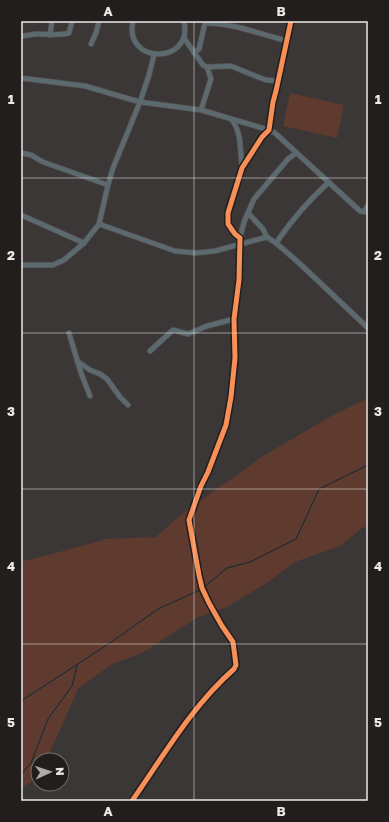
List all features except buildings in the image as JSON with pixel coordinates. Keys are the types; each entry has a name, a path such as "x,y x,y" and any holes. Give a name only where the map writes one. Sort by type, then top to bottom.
{"street":[{"path":"50,35 52,21"},
{"path":"21,36 69,33 72,21"},
{"path":"91,44 99,21"},
{"path":"133,21 131,28 132,37 145,52 154,55 166,54 174,50 179,45 184,38 184,21"},
{"path":"240,238 228,224 228,213 242,168 262,137 269,130 273,102 291,21"},
{"path":"194,53 199,49 205,23 245,29 287,41"},
{"path":"184,38 203,65 207,67 231,66 258,78 278,81"},
{"path":"21,265 53,266 64,260 84,244 99,224 108,185 140,102 154,55"},
{"path":"201,110 211,79 207,67"},
{"path":"21,78 85,86 140,102 201,110 269,130 275,133 360,211 364,212 368,205"},
{"path":"232,120 237,126 242,168"},
{"path":"21,153 31,155 43,162 108,185"},
{"path":"132,801 165,751 204,698 234,669 236,665 234,642 222,626 202,588 189,520 201,486 226,426 235,358 234,319 239,280 240,238 244,222 254,199 284,163 296,153"},
{"path":"276,243 285,230 317,193 329,182"},
{"path":"248,214 264,229 267,238"},
{"path":"21,215 84,244"},
{"path":"99,224 175,251 196,253 215,251 267,238 276,243 368,328"},
{"path":"150,350 173,330 188,334 207,326 234,319"},
{"path":"69,333 77,361 90,396"},
{"path":"77,361 90,370 107,378 120,397 128,404"}],"shaded area":[{"path":"290,93 344,105 337,138 283,126"},
{"path":"368,398 368,526 362,528 340,546 295,562 270,581 227,607 198,617 142,653 112,664 78,689 50,752 30,752 30,783 21,788 21,563 106,539 156,537 179,516 263,456 333,415"}],"waterway":[{"path":"204,587 227,568 250,562 296,539 319,489 368,465"},
{"path":"21,701 110,643 158,609 200,590"},
{"path":"21,774 31,763 48,719 72,686 77,666"}],"cycle path":[{"path":"132,801 179,732 205,699 234,669 236,665 233,642 222,626 202,588 189,520 226,425 231,397 235,358 234,319 239,280 240,238 228,224 228,213 242,168 262,137 269,130 273,102 291,21"}]}
